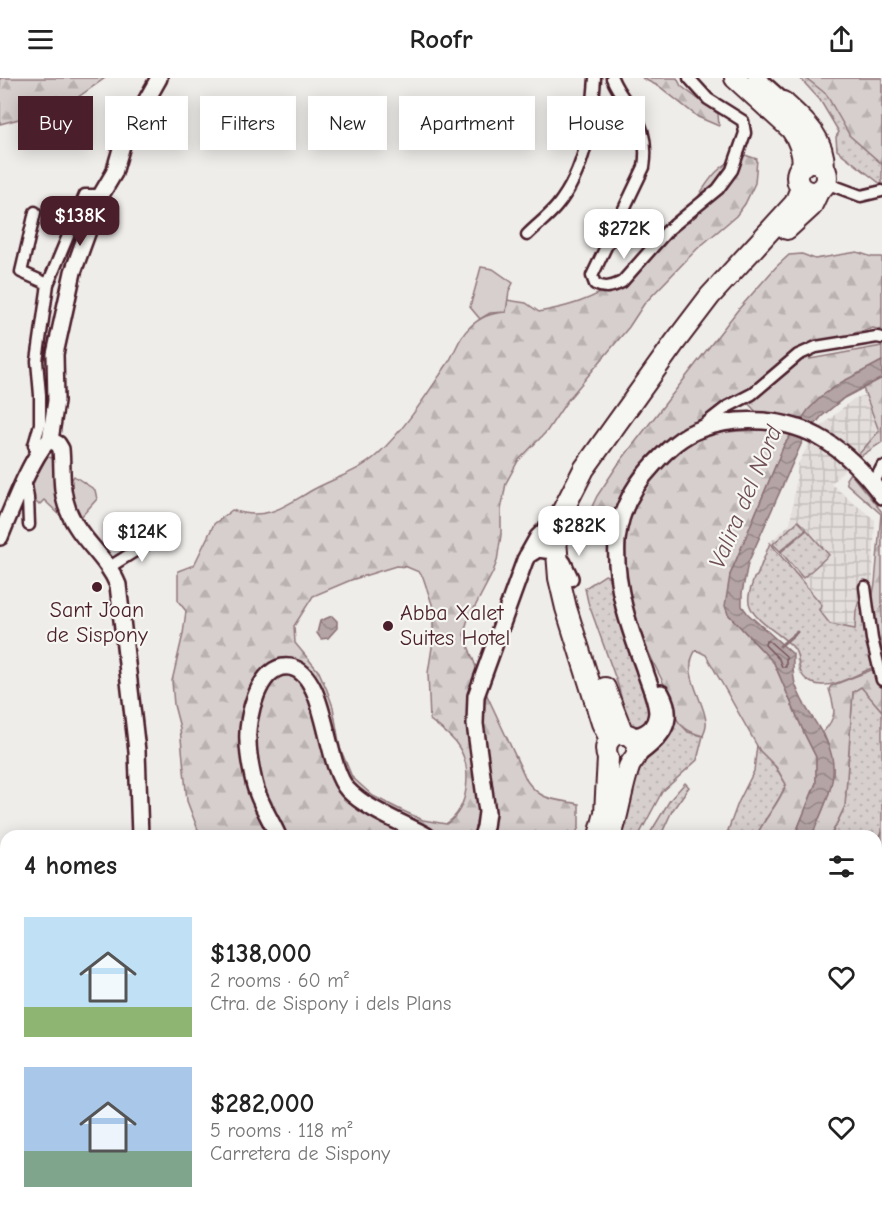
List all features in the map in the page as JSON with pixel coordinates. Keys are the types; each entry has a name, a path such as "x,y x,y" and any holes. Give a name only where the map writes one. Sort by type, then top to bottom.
{"highway":[{"path":"735,78 797,137 803,154 802,166 797,177 818,183"},
{"path":"561,568 580,499 606,457 701,328 779,236 811,207 823,153 813,131 783,102"},
{"path":"613,830 637,745 616,733 566,608 556,540 561,514 584,469 710,296 795,203 818,183"},
{"path":"601,830 605,813 608,766 606,748 616,733"},
{"path":"608,766 612,762 621,765 633,760"}],"main road":[{"path":"0,537 25,479 38,455 51,440 56,401 55,354 73,272 130,128 159,78"},
{"path":"756,78 783,102"},
{"path":"616,733 642,735 648,732 655,723 657,712 621,597 617,556 618,538 624,509 633,491 647,471 673,445 699,429 726,422 779,423 813,434 847,456 874,486"},
{"path":"51,440 61,449 62,489 68,510 82,534 115,578 119,595 137,751 140,830"},
{"path":"484,830 487,812 478,752 474,703 489,655 524,562 538,537 561,514"},
{"path":"524,562 538,549 548,549 561,568"},
{"path":"630,628 664,698 668,713 665,728 633,760"},
{"path":"275,830 254,783 247,740 251,714 260,685 271,670 283,667 292,667 300,671 312,688 324,719 335,767 349,790 382,813 415,830"}],"street":[{"path":"527,235 556,208 574,176 587,140 594,78"},
{"path":"612,78 640,125 646,145 646,157 644,167 592,276 595,284 602,288 622,282 668,230 718,189 732,170 745,134 743,121 708,99 689,78"},
{"path":"818,183 861,196 882,191"},
{"path":"38,455 34,445 40,424 37,362 48,284 85,195 102,195"},
{"path":"35,212 21,272 48,284"},
{"path":"699,429 727,407 752,394 798,355 816,347 882,338"},
{"path":"874,486 882,466"},
{"path":"25,479 29,525"},
{"path":"108,568 160,533"},
{"path":"865,587 882,680"}],"shaded area":[{"path":"865,395 879,433 831,484 875,520 872,600 882,666 831,686 820,686 805,680 798,671 794,650 753,614 748,598 753,578 769,543 790,524 798,464 810,442 824,424 853,399"}],"green space":[{"path":"0,78 105,78 80,96 18,96 18,119 0,124"},
{"path":"642,78 677,78 681,86 718,114 719,126 698,117 660,87"},
{"path":"800,78 882,78 882,185 837,150 836,137 839,132 820,100"},
{"path":"806,78 882,78 882,164 850,136 826,94"},
{"path":"745,155 757,159 755,183 745,204 736,216 697,249 644,304 629,327 567,401 547,431 518,461 506,483 501,510 501,535 497,561 467,622 464,635 485,691 527,781 544,796 579,804 578,830 198,830 187,801 180,728 174,705 172,681 186,611 178,601 178,571 194,565 214,524 232,510 254,514 281,508 318,487 354,471 370,460 388,444 424,399 448,363 462,336 473,324 486,316 506,312 507,300 526,303 539,312 574,304 625,278 664,243 686,216 710,180 724,165","holes":["396,566 407,567 419,572 423,577 433,607 433,641 428,673 430,720 455,742 466,765 464,799 460,809 446,824 423,820 401,810 373,796 352,777 340,748 333,707 327,690 319,672 295,643 294,626 313,596 351,580"]},
{"path":"857,252 872,257 882,257 882,330 873,328 819,343 810,359 882,346 882,361 828,394 801,421 758,414 748,403 737,397 653,453 631,481 610,530 588,522 589,513 597,496 619,463 737,311 776,267 789,255 802,254 815,259"},
{"path":"481,267 493,269 513,283 509,291 506,312 490,313 480,319 470,307"},
{"path":"882,378 882,442 861,456 859,454 879,431 863,388"},
{"path":"777,430 791,435 784,445 730,575 728,614 774,663 816,757 816,783 797,830 760,830 786,784 776,767 760,751 706,655 696,650 691,668 705,714 706,725 703,736 679,723 669,695 641,635 627,580 627,528 634,508 650,481 682,448 703,437 724,432"},
{"path":"47,457 53,458 59,514 44,500 39,505 34,500 33,483"},
{"path":"850,473 882,512 882,666 872,600 881,514 847,484 846,479"},
{"path":"74,476 95,490 97,499 80,518 76,514 70,482"},
{"path":"798,521 806,529 780,551 773,544"},
{"path":"807,530 829,555 803,578 781,552"},
{"path":"770,543 822,605 819,610 830,624 855,629 856,611 859,601 862,601 864,632 874,667 843,681 827,685 812,683 802,675 796,651 758,618 749,603 754,578 757,576"},
{"path":"605,575 610,577 621,629 642,681 651,712 643,725 630,724 626,716 618,685 588,602 585,588"},
{"path":"874,669 882,688 882,711 861,687 853,692 845,806 833,830 814,830 828,796 833,773 829,747 823,732 834,712 829,689 831,686"},
{"path":"861,686 882,711 882,830 834,830 845,806 853,692"},
{"path":"674,716 688,732 703,736 697,760 662,792 642,830 619,830 636,779 643,764 657,748"},
{"path":"757,745 775,766 786,784 760,830 728,830 738,803 754,771"},
{"path":"685,783 689,787 672,811 663,830 652,830 670,800"}],"water":[{"path":"882,361 882,378 844,398 821,417 803,440 748,563 742,593 742,606 748,614 793,654 793,675 796,686 825,739 833,761 830,790 814,830 797,830 816,783 816,757 774,663 728,614 725,606 730,575 784,445 808,410 823,395"},
{"path":"332,616 337,621 337,628 328,638 321,639 317,633 320,621"}],"waterway":[{"path":"780,646 797,632"}],"place":[{"name":"Sant Joan de Sispony","path":"97,587"},
{"name":"Abba Xalet Suites Hotel","path":"388,626"}],"water label":[{"name":"Valira del Nord","path":"745,497"}]}
